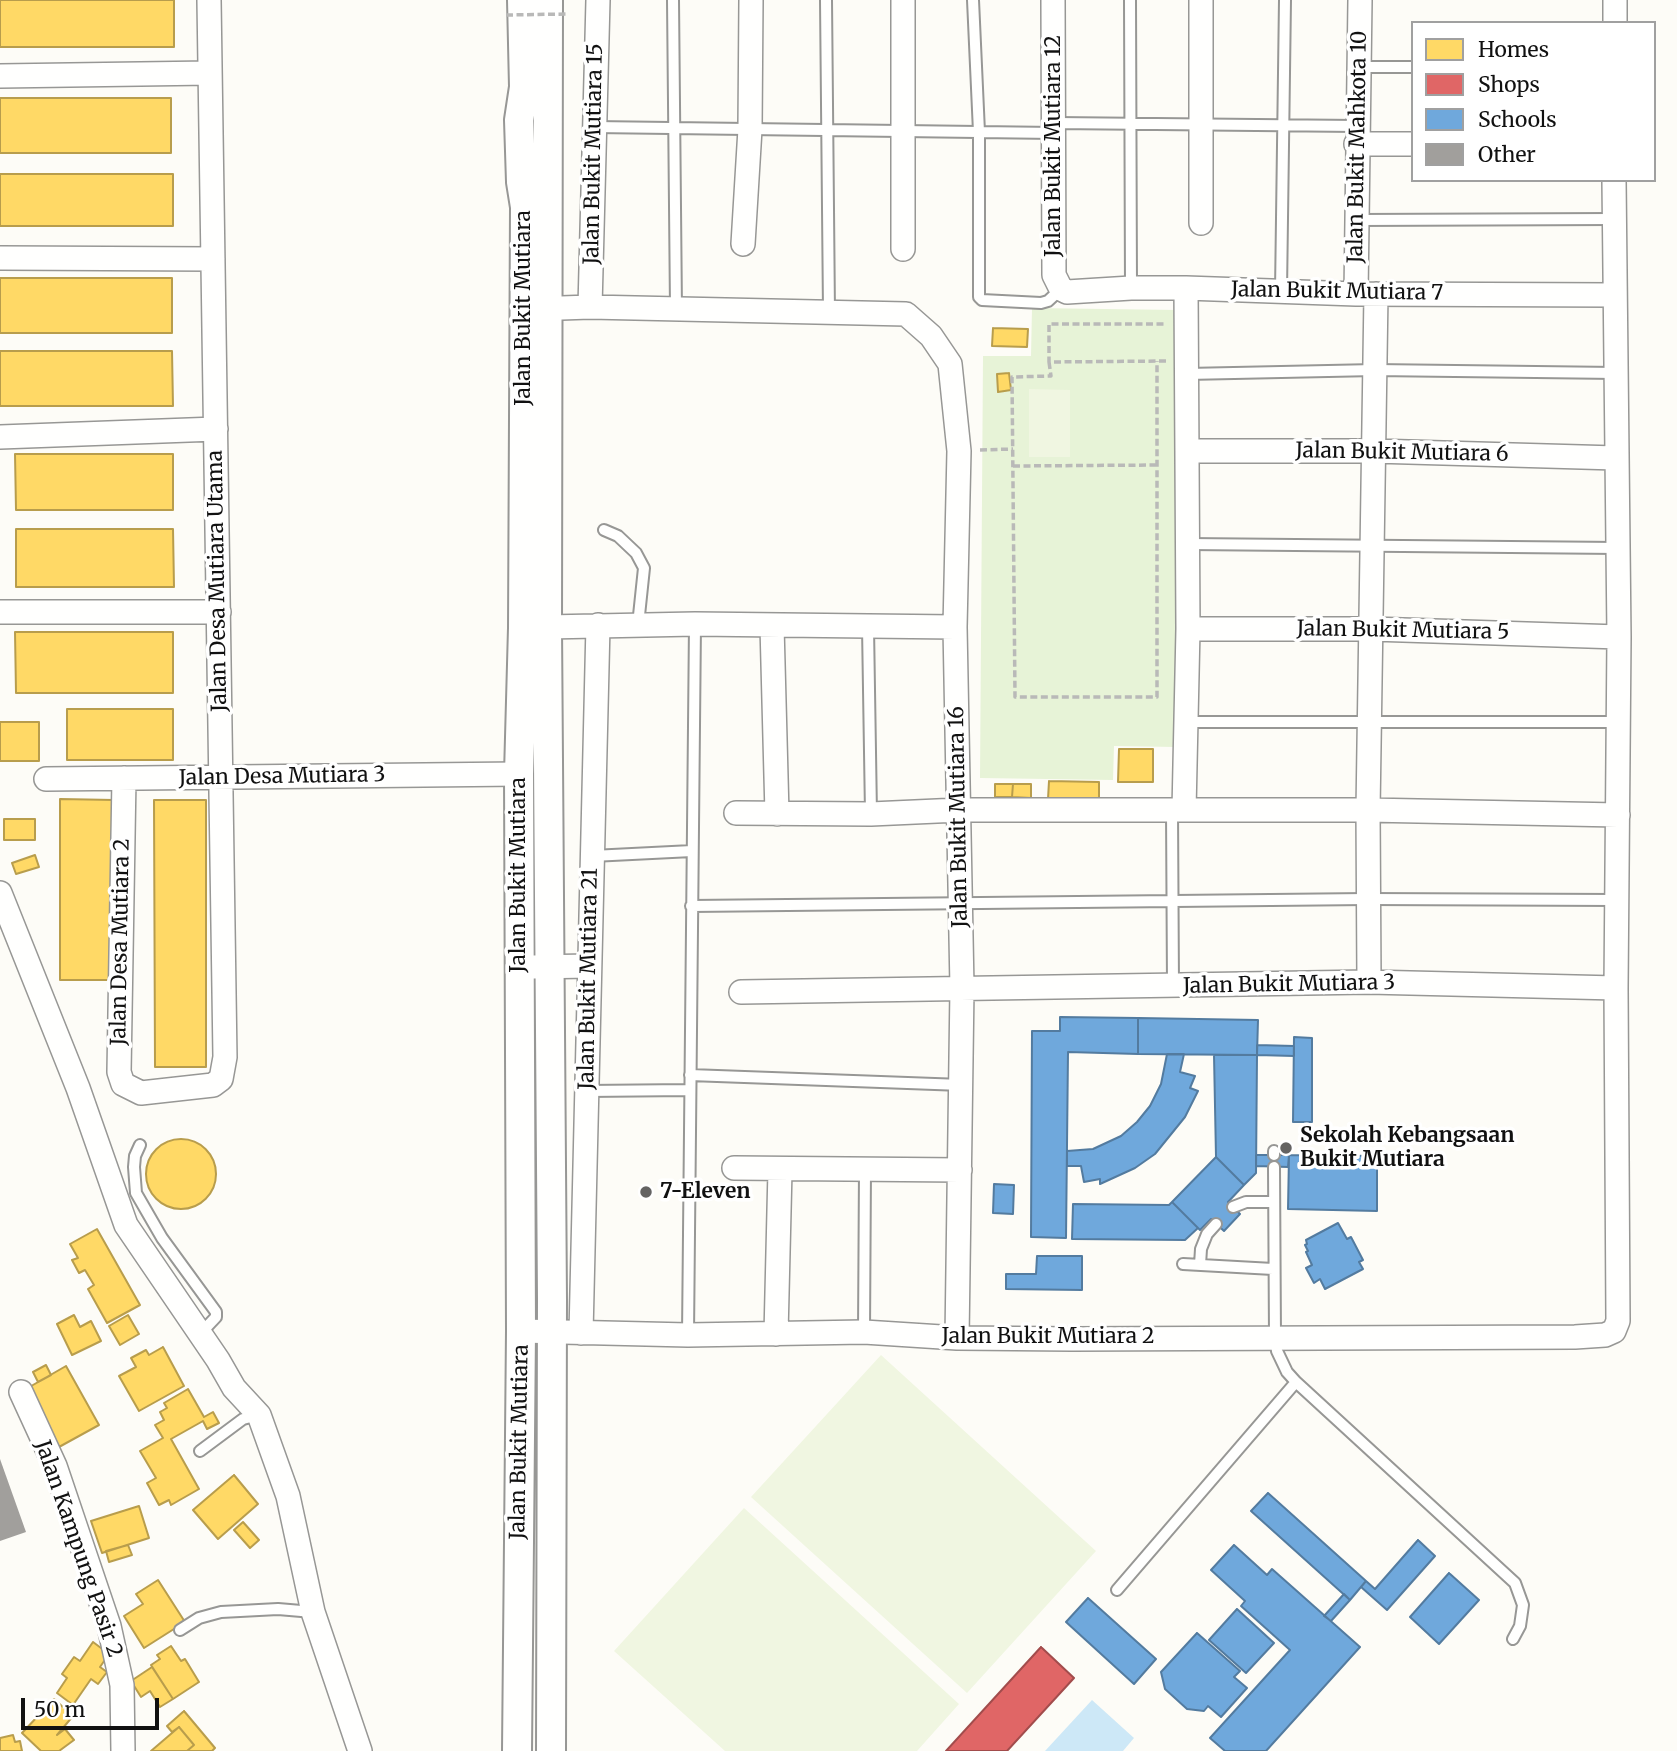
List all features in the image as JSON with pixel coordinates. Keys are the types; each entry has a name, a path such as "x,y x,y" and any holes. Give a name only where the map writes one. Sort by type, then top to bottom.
{"street":[{"name":"Jalan Desa Mutiara Utama","path":"141,1093 213,1084 220,1079 224,1070 209,0"},
{"name":"Jalan Bukit Mutiara 15","path":"590,307 598,0"},
{"path":"743,244 750,129 751,0"},
{"path":"903,0 903,249"},
{"name":"Jalan Bukit Mutiara 12","path":"1054,0 1054,275 1061,289"},
{"path":"1201,0 1201,223"},
{"name":"Jalan Bukit Mahkota 10","path":"1360,0 1357,220 1375,370 1367,899 1369,982"},
{"path":"1615,0 1615,21"},
{"name":"Jalan Bukit Mutiara","path":"514,7 524,87 519,120 521,182 536,309 547,627 552,1332 551,1751"},
{"name":"Jalan Bukit Mutiara","path":"517,1751 521,1331 519,774 536,309 558,7"},
{"path":"0,76 210,73"},
{"path":"1357,135 1411,144"},
{"path":"1614,182 1619,637 1616,988"},
{"path":"0,258 213,259"},
{"path":"1178,810 1186,722 1188,629 1186,288"},
{"name":"Jalan Bukit Mutiara 7","path":"1061,289 1067,292 1186,288 1366,294 1614,295"},
{"path":"536,309 590,307 829,312"},
{"name":"Jalan Bukit Mutiara 16","path":"829,312 906,314 931,336 950,364 959,451 956,627 962,1085 957,1338"},
{"path":"0,437 216,429"},
{"name":"Jalan Bukit Mutiara 6","path":"1188,451 1374,451 1616,458"},
{"path":"0,612 219,612"},
{"path":"547,627 695,624 956,627"},
{"name":"Jalan Bukit Mutiara 21","path":"581,1333 598,625"},
{"path":"772,626 777,814"},
{"name":"Jalan Bukit Mutiara 5","path":"1188,629 1372,629 1619,637"},
{"path":"519,774 537,759 549,737"},
{"path":"519,774 532,778 550,799"},
{"name":"Jalan Desa Mutiara 3","path":"46,779 519,774"},
{"name":"Jalan Desa Mutiara 2","path":"124,778 119,1072 122,1084 141,1093"},
{"path":"736,813 1368,810 1618,815"},
{"path":"0,892 78,1088 126,1225 234,1388 259,1415 288,1496 313,1612 360,1751"},
{"path":"519,967 589,966"},
{"name":"Jalan Bukit Mutiara 3","path":"741,992 1369,982 1616,988"},
{"name":"Jalan Bukit Mutiara 2","path":"521,1331 688,1335 864,1332 957,1338 1575,1337 1610,1334 1617,1327 1618,1321 1616,988"},
{"path":"734,1168 960,1170"},
{"path":"776,1334 780,1170"},
{"name":"Jalan Kampung Pasir 2","path":"21,1392 55,1466 109,1626 122,1685 123,1751"}],"lane":[{"path":"673,0 676,309"},
{"path":"826,0 829,312"},
{"path":"973,0 979,132 979,298 1041,303 1061,289"},
{"path":"1130,0 1131,288"},
{"path":"1281,291 1285,0"},
{"path":"1359,68 1411,67"},
{"path":"594,127 979,132 1130,124 1202,124 1283,125 1357,135"},
{"path":"1357,220 1614,219"},
{"path":"1187,374 1375,370 1616,373"},
{"path":"604,530 618,536 636,553 644,568 638,625"},
{"path":"1188,544 1618,548"},
{"path":"688,1335 695,624"},
{"path":"868,626 871,814"},
{"path":"1186,722 1618,722"},
{"path":"1173,986 1173,901 1178,810"},
{"path":"592,856 692,851"},
{"path":"691,906 1367,899 1617,900"},
{"path":"690,1075 962,1085"},
{"path":"586,1091 689,1090"},
{"path":"140,1145 134,1167 135,1193 162,1238 216,1312 216,1317 200,1334"},
{"path":"1274,1157 1275,1337 1277,1350 1287,1372 1515,1583 1523,1605 1520,1626 1513,1639"},
{"path":"864,1332 865,1169"},
{"path":"1233,1207 1246,1202 1274,1202"},
{"path":"1200,1265 1201,1249 1216,1224"},
{"path":"1183,1264 1273,1269"},
{"path":"1117,1590 1296,1382"},
{"path":"200,1451 243,1419 259,1415"},
{"path":"180,1630 199,1618 221,1612 278,1609 313,1612"}],"path":[{"path":"514,7 558,7"},
{"path":"1157,361 1157,697 1015,697 1012,377 1051,376 1049,324 1166,324 1166,336"},
{"path":"1049,362 1166,361 1166,349"},
{"path":"959,451 1013,449"},
{"path":"1013,466 1157,465"}],"green space":[{"path":"1032,308 1179,310 1176,747 1114,746 1113,780 980,778 983,356 1031,356"},
{"path":"1029,389 1070,390 1070,457 1029,457"},
{"path":"881,1355 1096,1551 967,1693 751,1497"},
{"path":"744,1508 959,1704 917,1751 725,1751 614,1651"}],"water":[{"path":"1092,1700 1134,1738 1123,1751 1045,1751"}],"building: Homes":[{"path":"0,0 174,0 174,47 0,47"},
{"path":"0,98 171,98 171,153 0,153"},
{"path":"0,174 173,174 173,226 0,226"},
{"path":"0,278 172,278 172,333 0,333"},
{"path":"993,328 1028,329 1027,347 992,346"},
{"path":"0,351 172,351 173,406 0,406"},
{"path":"1009,373 1011,390 998,392 997,374"},
{"path":"15,454 173,454 173,510 16,510"},
{"path":"16,529 173,529 174,587 16,587"},
{"path":"15,632 173,632 173,693 16,693"},
{"path":"67,709 173,709 173,760 67,760"},
{"path":"0,722 39,722 39,761 0,761"},
{"path":"1119,749 1153,749 1153,782 1118,782"},
{"path":"1049,781 1099,782 1099,799 1048,799"},
{"path":"995,784 1013,784 1012,797 995,797"},
{"path":"1013,784 1031,784 1031,798 1012,797"},
{"path":"60,799 114,800 113,980 60,980"},
{"path":"154,800 206,800 206,1067 155,1067"},
{"path":"4,819 35,819 35,840 4,840"},
{"path":"35,855 39,867 16,874 12,863"},
{"path":"188,1139 201,1145 210,1154 214,1160 214,1188 206,1199 195,1207 174,1209 156,1199 148,1188 146,1167 156,1149 167,1141"},
{"path":"97,1229 140,1305 107,1323 88,1289 94,1285 85,1270 79,1273 72,1260 78,1258 70,1244"},
{"path":"74,1315 80,1327 91,1321 101,1341 72,1355 57,1324"},
{"path":"128,1315 139,1334 120,1345 109,1326"},
{"path":"163,1347 184,1386 139,1411 119,1376 136,1367 131,1358 146,1350 149,1355"},
{"path":"46,1365 51,1375 38,1382 33,1372"},
{"path":"66,1366 99,1425 59,1447 26,1389"},
{"path":"188,1389 204,1417 213,1412 219,1423 207,1429 203,1421 171,1439 199,1489 171,1505 169,1500 159,1505 147,1483 156,1478 140,1451 163,1438 155,1425 164,1420 160,1412 167,1408 164,1403"},
{"path":"234,1475 258,1504 218,1539 193,1510"},
{"path":"139,1506 149,1538 102,1553 91,1521"},
{"path":"243,1522 259,1540 250,1548 234,1530"},
{"path":"128,1545 132,1555 109,1562 106,1551"},
{"path":"158,1580 185,1622 144,1648 124,1616 143,1604 136,1594"},
{"path":"93,1642 109,1654 100,1667 107,1672 98,1684 91,1679 73,1705 57,1693 67,1678 62,1674 74,1657 80,1661"},
{"path":"171,1646 181,1661 185,1659 199,1682 173,1699 151,1665 160,1659 157,1655"},
{"path":"152,1667 173,1699 160,1707 150,1691 141,1697 131,1681"},
{"path":"54,1699 73,1716 57,1735 65,1729 74,1740 59,1751 41,1751 22,1733"},
{"path":"184,1711 215,1748 212,1751 187,1751 194,1745 179,1727 172,1732 167,1726"},
{"path":"179,1727 194,1745 187,1751 151,1751"},
{"path":"13,1735 15,1742 20,1741 22,1751 0,1751 0,1738"}],"building: Shops":[{"path":"1041,1647 1074,1678 1007,1751 946,1751"}],"building: Schools":[{"path":"1060,1017 1138,1018 1138,1054 1068,1052 1066,1238 1031,1237 1032,1031 1060,1031"},
{"path":"1138,1018 1258,1020 1257,1055 1138,1054"},
{"path":"1294,1037 1312,1038 1312,1122 1293,1122"},
{"path":"1257,1045 1294,1046 1294,1056 1257,1055"},
{"path":"1167,1054 1184,1054 1180,1072 1195,1076 1190,1088 1198,1091 1185,1117 1155,1154 1135,1168 1100,1184 1100,1179 1084,1182 1081,1166 1067,1166 1067,1151 1093,1149 1121,1136 1137,1122 1150,1106 1161,1084"},
{"path":"1214,1055 1257,1055 1256,1173 1244,1185 1216,1157"},
{"path":"1256,1155 1289,1155 1288,1167 1256,1166"},
{"path":"1289,1155 1377,1156 1377,1211 1288,1209"},
{"path":"1216,1157 1244,1185 1228,1202 1240,1214 1224,1231 1211,1219 1200,1230 1172,1202"},
{"path":"994,1184 1014,1185 1013,1214 993,1213"},
{"path":"1172,1202 1198,1228 1185,1240 1072,1239 1073,1204 1169,1205"},
{"path":"1338,1223 1347,1239 1351,1237 1363,1260 1359,1262 1363,1269 1325,1289 1320,1279 1314,1283 1306,1268 1312,1265 1305,1245 1306,1240"},
{"path":"1037,1256 1082,1256 1082,1290 1006,1289 1006,1274 1036,1274"},
{"path":"1268,1493 1366,1581 1350,1600 1251,1511"},
{"path":"1418,1540 1435,1556 1387,1610 1361,1587 1366,1581 1375,1589"},
{"path":"1234,1545 1267,1575 1272,1569 1360,1647 1266,1751 1225,1751 1210,1738 1290,1650 1241,1606 1245,1601 1211,1570"},
{"path":"1449,1573 1479,1600 1439,1644 1410,1617"},
{"path":"1344,1594 1350,1600 1331,1621 1324,1616"},
{"path":"1088,1598 1156,1659 1134,1684 1066,1622"},
{"path":"1237,1609 1274,1643 1246,1673 1209,1640"},
{"path":"1197,1633 1240,1671 1234,1677 1247,1688 1221,1717 1208,1706 1204,1711 1187,1709 1165,1689 1161,1672"}],"building: Other":[{"path":"0,1459 26,1532 0,1541"}],"place":[{"name":"Sekolah Kebangsaan Bukit Mutiara","path":"1286,1148"},
{"name":"7-Eleven","path":"646,1192"}]}
